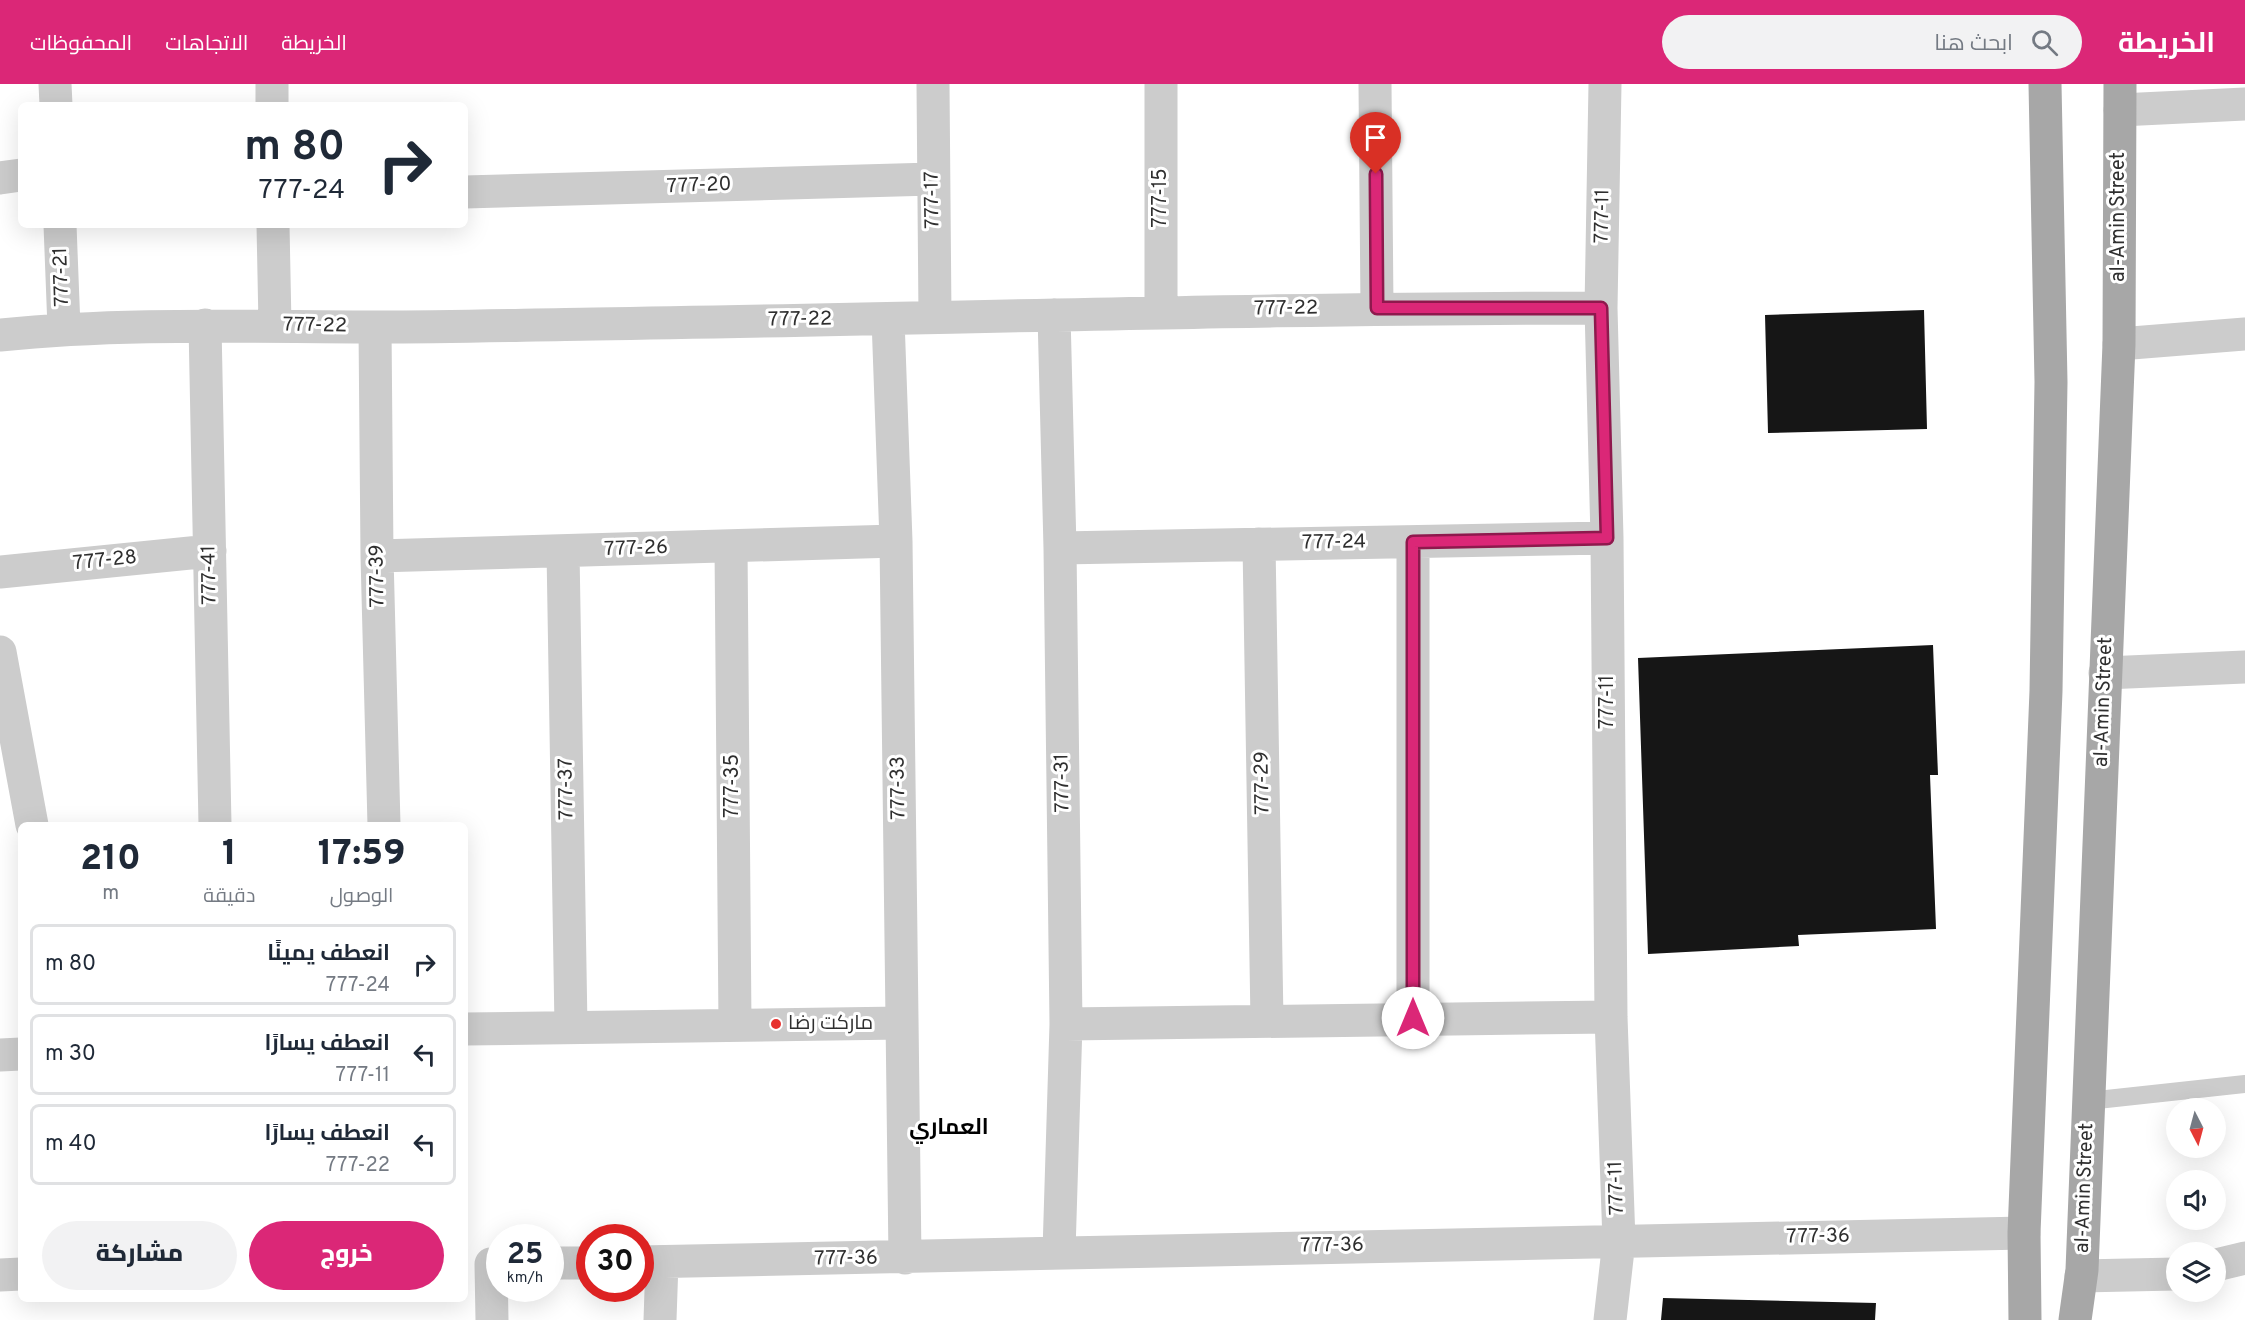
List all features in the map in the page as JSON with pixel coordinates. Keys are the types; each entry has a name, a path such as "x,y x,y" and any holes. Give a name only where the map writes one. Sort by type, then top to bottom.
{"main road":[{"path":"2025,1320 2024,1233 2046,691 2051,406 2045,84"},
{"name":"al-Amin Street","path":"2075,1320 2081,1276 2119,344 2120,97"}],"street":[{"path":"55,84 56,102"},
{"path":"272,84 272,102"},
{"name":"777-17","path":"933,84 935,317"},
{"name":"777-15","path":"1161,84 1161,311"},
{"path":"1375,84 1377,308"},
{"name":"777-11","path":"1605,84 1601,308 1607,538 1611,1017 1619,1240 1610,1320"},
{"path":"2120,97 2245,104"},
{"path":"0,178 18,175"},
{"name":"777-20","path":"468,192 933,179"},
{"name":"777-21","path":"60,228 64,328"},
{"path":"273,228 275,324"},
{"name":"777-22","path":"0,335 64,328 205,325 275,324 375,327 888,319 1161,311 1601,308"},
{"name":"777-31","path":"1054,315 1060,548 1066,1024 1059,1251"},
{"name":"777-33","path":"888,319 896,541 905,1258"},
{"name":"777-41","path":"205,325 215,822"},
{"name":"777-39","path":"375,327 377,556 384,822"},
{"path":"2119,344 2245,334"},
{"name":"777-24","path":"1060,548 1607,538"},
{"name":"777-26","path":"377,556 896,541"},
{"path":"1413,542 1413,1018"},
{"name":"777-29","path":"1259,544 1267,1021"},
{"name":"777-35","path":"731,546 735,1025"},
{"name":"777-28","path":"0,572 210,551"},
{"name":"777-37","path":"563,551 571,1027"},
{"path":"0,652 31,822"},
{"path":"2105,673 2245,667"},
{"path":"1066,1024 1611,1017"},
{"path":"468,1029 902,1023"},
{"path":"0,1055 18,1054"},
{"name":"777-36","path":"654,1262 905,1258 1059,1251 2024,1233"},
{"path":"2226,1263 2245,1258"},
{"path":"485,1264 492,1320"},
{"path":"0,1275 18,1274"},
{"path":"2081,1276 2166,1275"},
{"path":"654,1281 660,1320"}],"lane":[{"path":"2088,1101 2245,1084"}],"building":[{"path":"1924,310 1927,429 1768,433 1765,315"},
{"path":"1933,645 1938,775 1930,775 1936,929 1798,935 1799,946 1648,954 1638,658"},
{"path":"1663,1298 1876,1303 1875,1320 1661,1320"}],"place":[{"name":"ماركت رضا","path":"776,1024"}],"district":[{"name":"العماري","path":"949,1128"}],"route":[{"path":"1376,174 1377,308 1601,308 1607,538 1413,542 1413,1018"}]}
